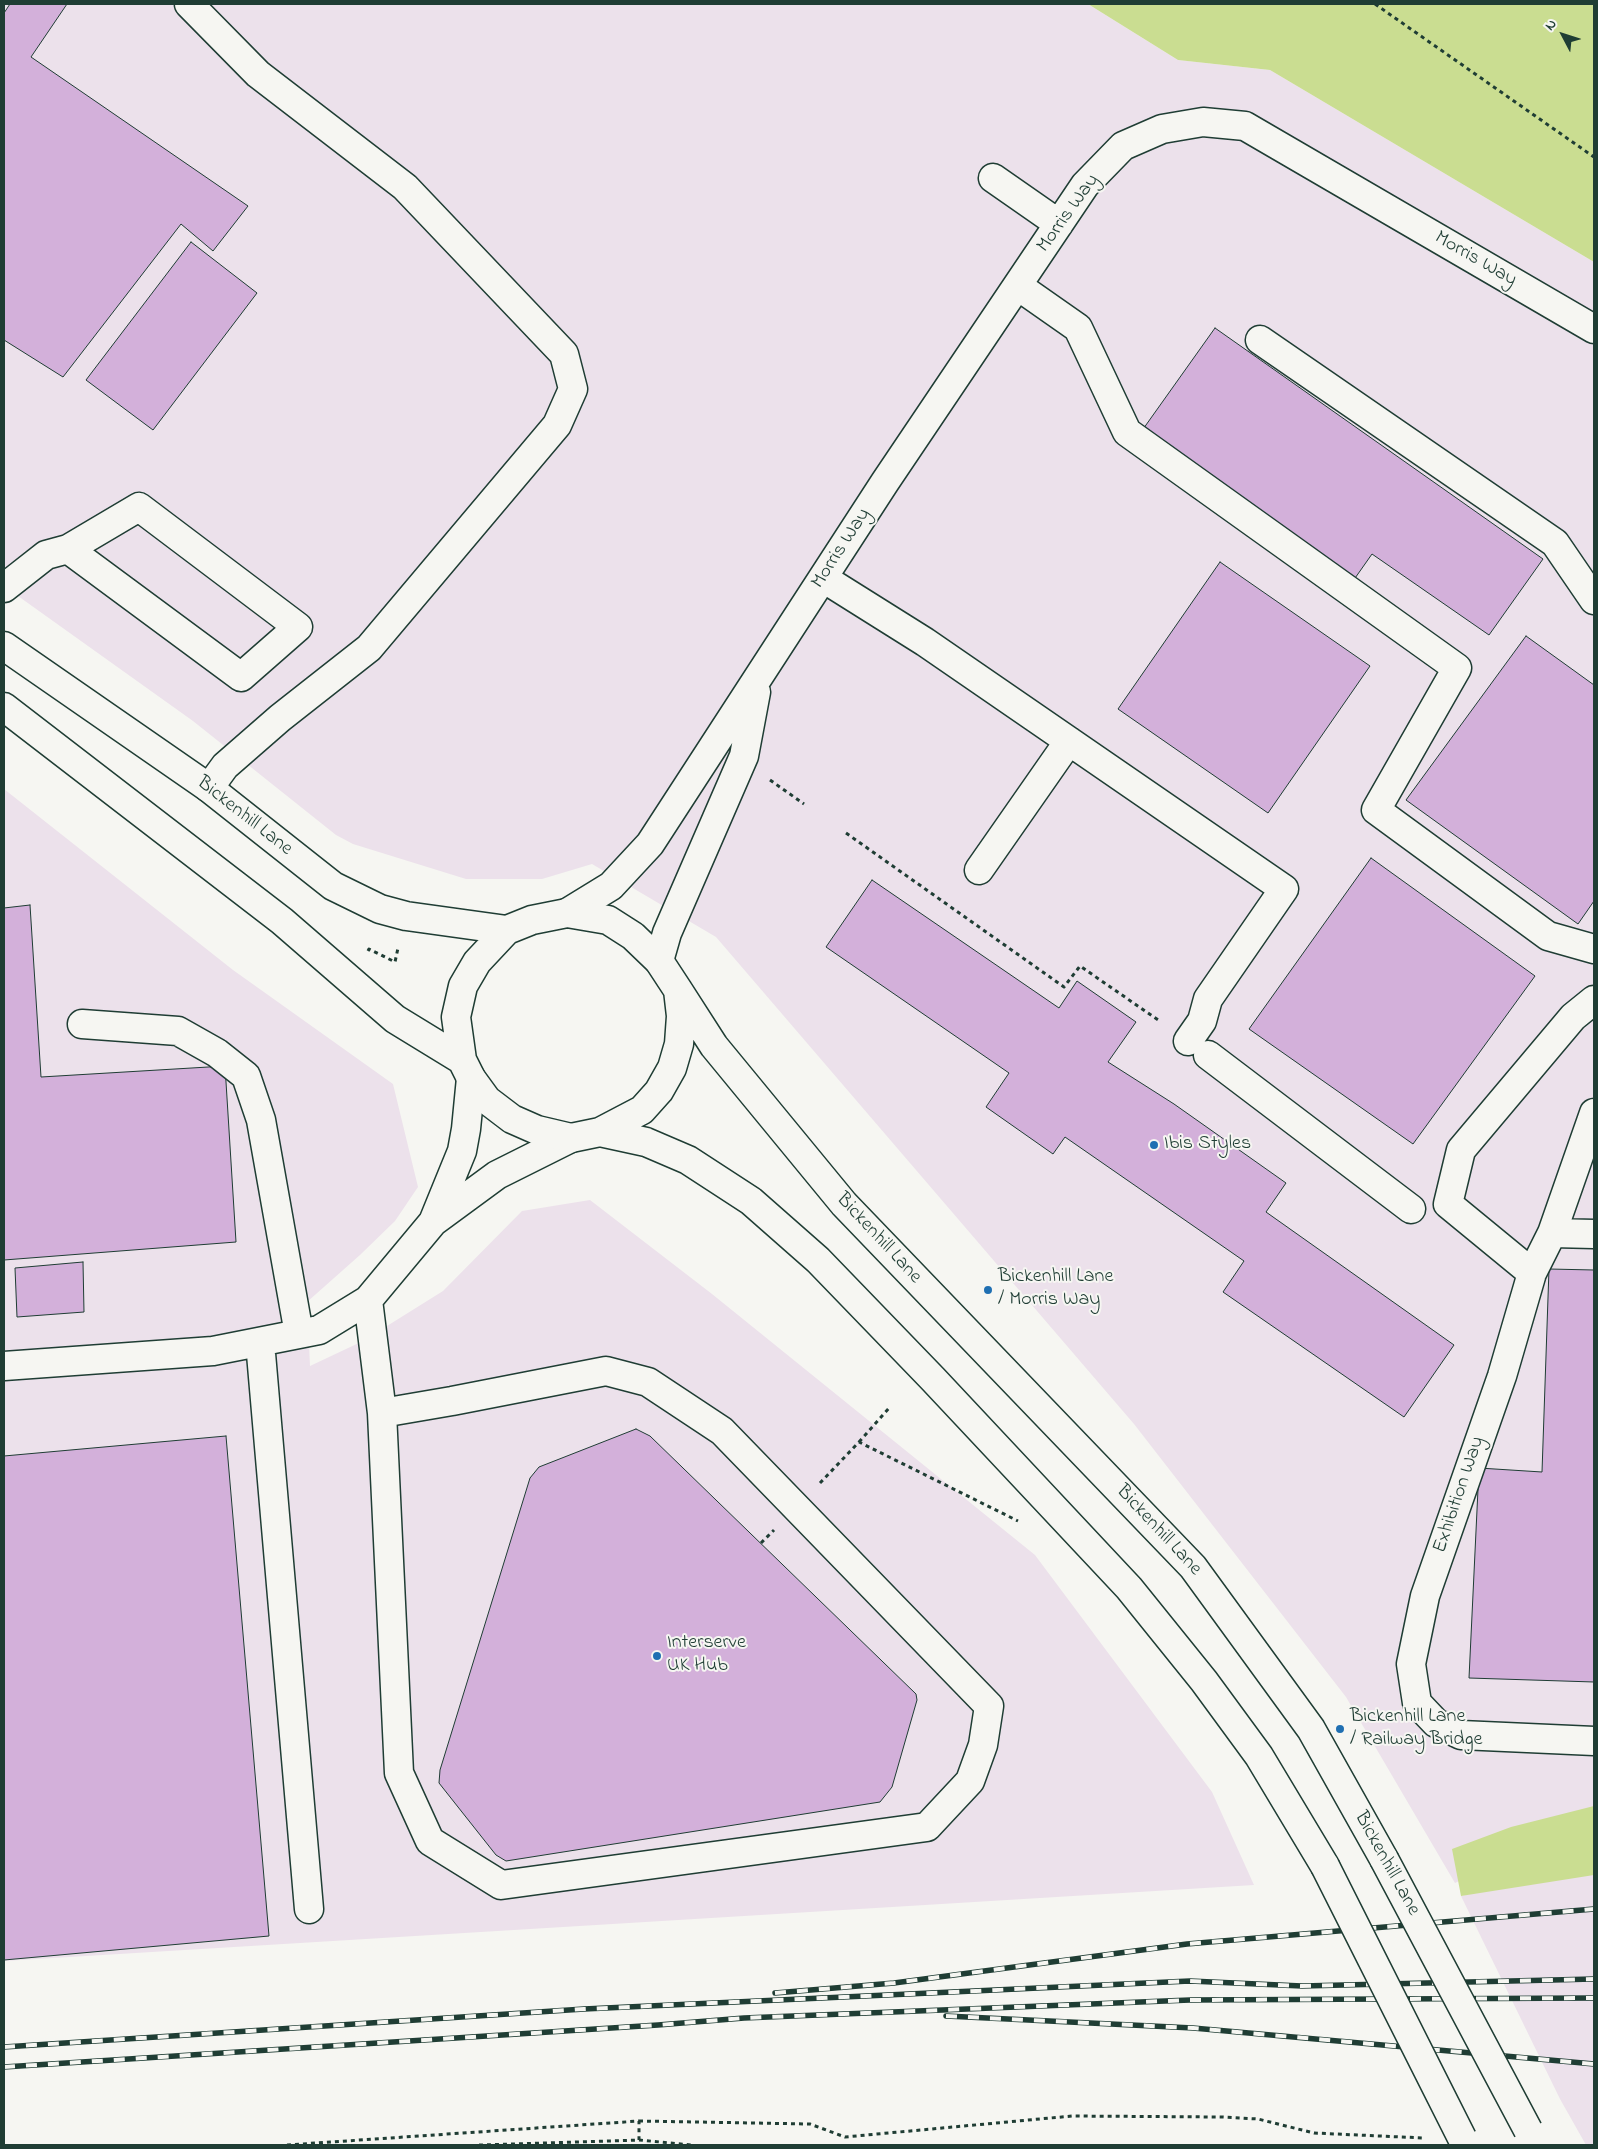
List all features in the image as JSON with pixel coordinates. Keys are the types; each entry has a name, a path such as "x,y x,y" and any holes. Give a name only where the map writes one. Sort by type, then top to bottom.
{"main road":[{"path":"189,4 258,74 405,187 564,354 573,389 557,425 369,648 280,718 226,766 209,788"},
{"name":"Morris Way","path":"567,913 612,886 650,844 891,474 1085,185 1123,146 1162,128 1203,122 1246,126 1594,329"},
{"path":"993,178 1059,224"},
{"path":"1018,286 1078,328 1127,432 1457,668 1376,810 1548,936 1594,949"},
{"path":"1260,340 1555,543 1594,600"},
{"path":"4,588 46,555 68,549 139,508 298,627 241,677 68,549"},
{"path":"823,578 925,642 1284,889 1208,999 1198,1048 1410,1208"},
{"name":"Bickenhill Lane","path":"4,646 209,788 333,886 380,909 406,916 465,926 508,930"},
{"path":"659,961 667,933 744,756 759,678"},
{"path":"4,708 282,921 395,1019 467,1069 487,1100 512,1119 537,1130 571,1138"},
{"path":"979,870 1069,741"},
{"path":"434,1222 462,1151 466,1129 467,1069 456,1017 464,986 476,962 508,930 532,920 567,913"},
{"name":"Bickenhill Lane","path":"567,913 608,920 633,936 659,961 714,1046 844,1204 1193,1567 1311,1729 1384,1859 1532,2138"},
{"path":"4,1366 214,1351 319,1330 368,1300 434,1222 497,1175 571,1138 600,1132 642,1110 659,1091 672,1068 679,1044 681,1016 678,990"},
{"path":"1532,1273 1448,1204 1461,1150 1573,1017 1594,1000"},
{"path":"82,1024 178,1031 217,1053 246,1076 261,1120 299,1334"},
{"name":"Exhibition Way","path":"1594,1113 1552,1233 1532,1273 1502,1376 1425,1596 1411,1664 1417,1703 1436,1722 1461,1735 1594,1741"},
{"path":"600,1132 646,1142 688,1160 751,1201 818,1260 933,1379 1129,1588 1204,1681 1258,1756 1325,1866 1464,2142"},
{"path":"1552,1233 1594,1234"},
{"path":"368,1300 382,1413 399,1773 430,1841 501,1885 927,1827 970,1781 984,1745 989,1706 722,1431 648,1382 606,1371 452,1402 382,1413"},
{"path":"260,1342 309,1908"}],"path":[{"path":"1375,4 1594,157"},
{"path":"765,776 804,804"},
{"path":"846,833 1064,987 1080,966 1198,1048"},
{"path":"348,979 369,949 395,962 406,916"},
{"path":"761,1543 859,1442 890,1407"},
{"path":"859,1442 1023,1523"},
{"path":"287,2145 639,2121 810,2124 845,2137 1072,2116 1258,2119 1314,2133 1430,2138"},
{"path":"639,2121 639,2140"},
{"path":"479,2145 639,2140 692,2145"}],"shaded area":[{"path":"4,4 1088,4 1178,60 1270,70 1594,262 1594,1817 1455,1883 1346,1697 1134,1424 716,937 592,864 542,879 466,879 353,844 336,835 193,721 4,586"},
{"path":"4,789 233,970 393,1084 418,1187 395,1221 307,1302 310,1366 363,1341 443,1291 522,1211 590,1200 712,1294 1035,1555 1212,1792 1254,1885 4,1961"},
{"path":"1594,1866 1594,2145 1586,2145 1560,2099 1461,1896"}],"green space":[{"path":"1088,4 1594,4 1594,262 1270,70 1178,60"},
{"path":"1594,1806 1594,1875 1461,1896 1452,1849 1511,1827"}],"building":[{"path":"10,4 67,4 31,57 248,206 213,251 181,224 63,377 4,340 4,13"},
{"path":"191,242 257,293 153,430 86,380"},
{"path":"1215,328 1543,559 1489,635 1372,554 1353,581 1141,432"},
{"path":"1220,562 1370,666 1268,813 1118,709"},
{"path":"1526,636 1594,685 1594,901 1578,924 1406,800"},
{"path":"1371,858 1535,976 1413,1144 1249,1029"},
{"name":"Ibis Styles","path":"872,880 1059,1008 1077,981 1136,1022 1108,1062 1174,1104 1286,1183 1266,1212 1454,1345 1404,1417 1223,1292 1244,1261 1065,1137 1053,1154 986,1107 1009,1073 826,947"},
{"path":"30,905 41,1077 225,1066 236,1242 4,1260 4,908"},
{"path":"83,1262 84,1312 17,1317 15,1268"},
{"path":"1549,1269 1594,1270 1594,1682 1469,1678 1479,1468 1542,1472"},
{"path":"636,1429 650,1436 916,1694 917,1700 892,1787 880,1802 506,1861 496,1855 439,1783 440,1770 530,1478 539,1467"},
{"path":"226,1436 269,1936 4,1960 4,1456"}],"railway":[{"path":"775,1993 894,1983 1187,1944 1594,1909"},
{"path":"4,2047 584,2009 1190,1981 1302,1986 1594,1979"},
{"path":"4,2067 744,2018 1190,2000 1594,1998"},
{"path":"946,2016 1193,2028 1594,2064"}],"place":[{"name":"Ibis Styles","path":"1154,1145"},
{"name":"Bickenhill Lane / Morris Way","path":"988,1290"},
{"name":"Interserve UK Hub","path":"657,1656"},
{"name":"Bickenhill Lane / Railway Bridge","path":"1340,1729"}]}
